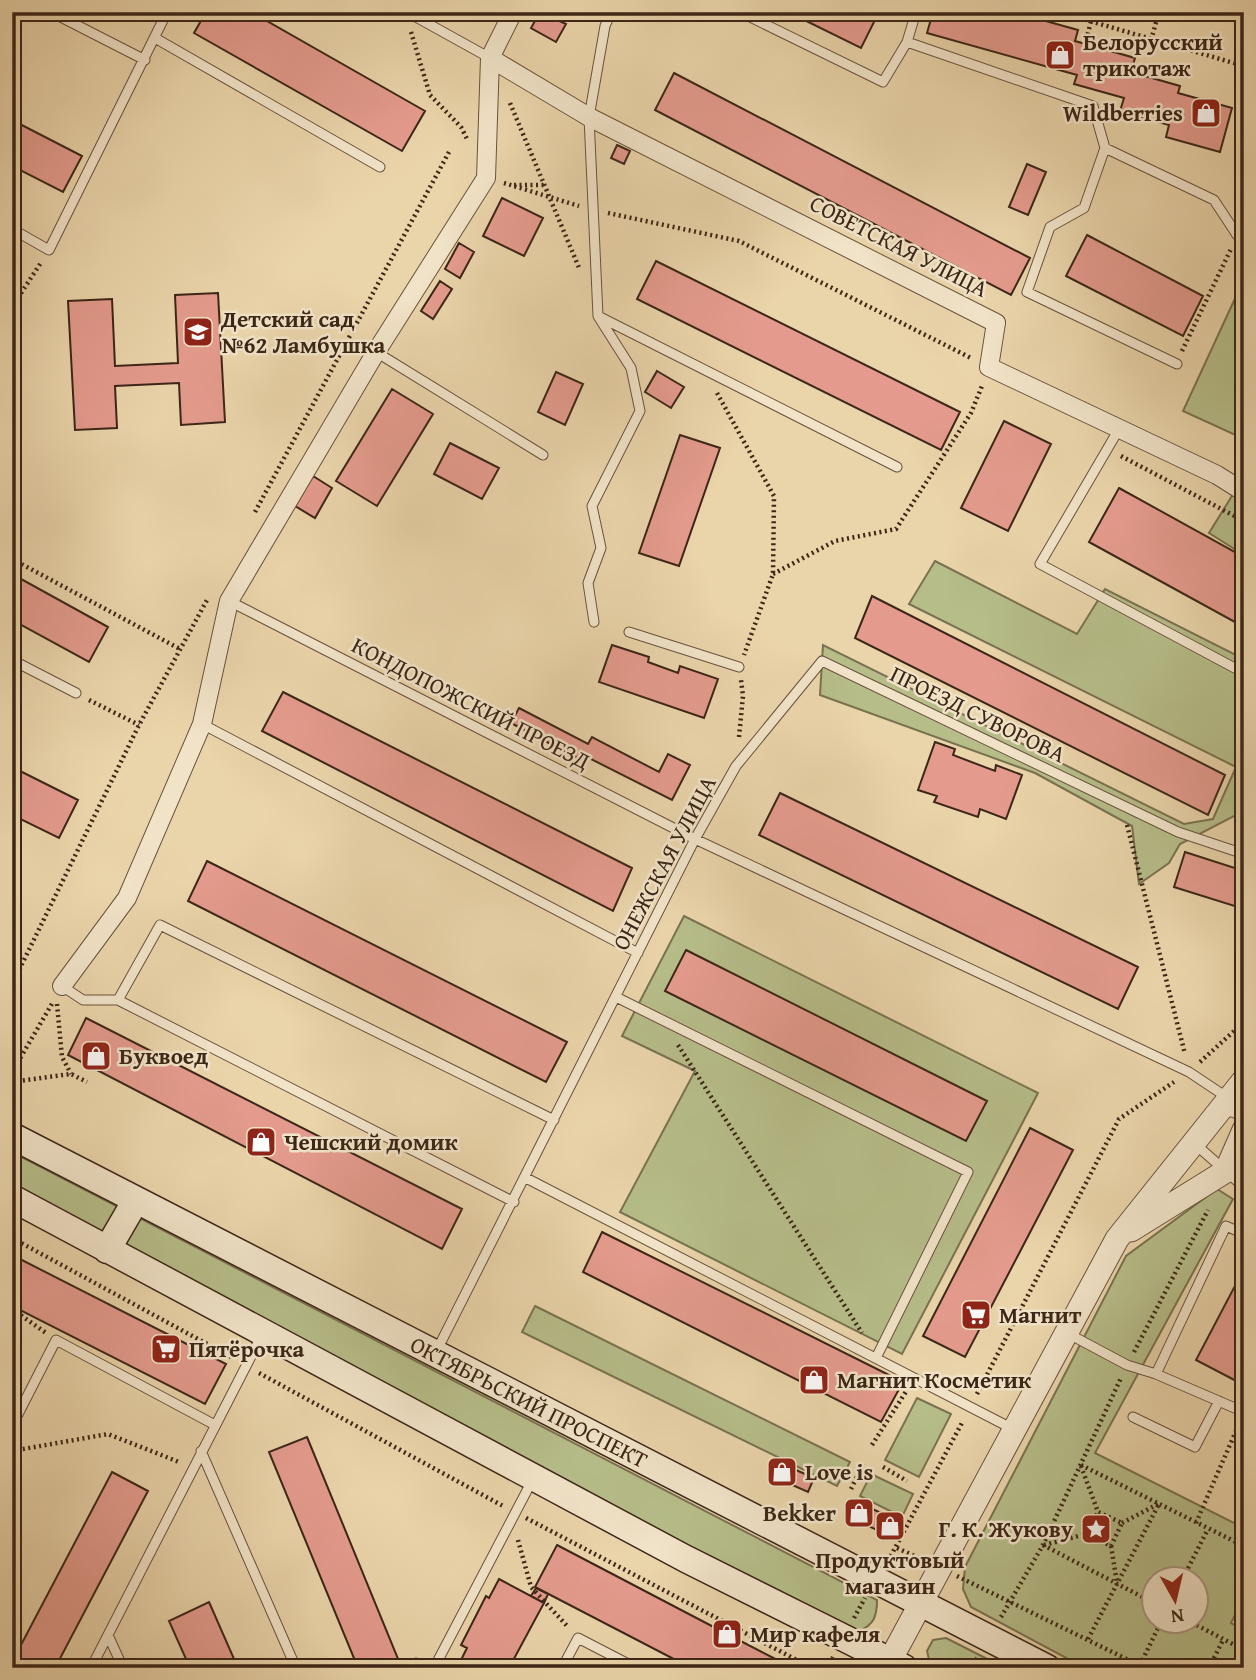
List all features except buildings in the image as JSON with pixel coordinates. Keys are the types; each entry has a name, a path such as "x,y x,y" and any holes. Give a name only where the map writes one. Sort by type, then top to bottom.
{"main road":[{"name":"ОКТЯБРЬСКИЙ ПРОСПЕКТ","path":"12,1136 1047,1668"},
{"path":"12,1198 686,1559 844,1636 893,1666"},
{"path":"107,1250 136,1200"}],"street":[{"path":"62,986 127,898 202,724 229,601 376,352 486,178 490,58 513,12"},
{"name":"СОВЕТСКАЯ УЛИЦА","path":"490,58 589,117 996,323 989,367"},
{"path":"989,367 1217,475 1244,492"},
{"path":"893,1666 921,1604 1065,1332 1117,1240 1244,1080"},
{"path":"1117,1240 1226,1171 1243,1132"}],"lane":[{"path":"51,12 145,60"},
{"path":"12,229 48,250 167,12"},
{"path":"407,12 490,58"},
{"path":"594,622 588,583 601,548 592,506 640,411 631,368 598,316 589,117 605,26 611,12"},
{"path":"740,12 883,82 907,42 916,12"},
{"path":"155,38 380,167"},
{"path":"907,42 1093,106 1105,148 1084,208 1050,227 1027,292 1177,364"},
{"path":"1105,148 1214,200 1241,236"},
{"path":"598,316 897,467"},
{"path":"376,352 543,455"},
{"path":"1119,429 1040,564 1244,673"},
{"name":"КОНДОПОЖСКИЙ ПРОЕЗД","path":"229,601 695,839 1189,1072 1224,1106 1240,1116 1243,1132"},
{"path":"629,632 739,667"},
{"path":"12,660 76,694"},
{"name":"ПРОЕЗД СУВОРОВА","path":"736,766 822,661 1178,832 1244,854"},
{"path":"202,724 638,953"},
{"name":"ОНЕЖСКАЯ УЛИЦА","path":"436,1354 695,839 736,766"},
{"path":"12,861 15,863 12,868"},
{"path":"118,1000 160,926 554,1120"},
{"path":"62,986 83,1000 118,1000 514,1202"},
{"path":"616,997 968,1172 877,1356"},
{"path":"1194,1143 1244,1187"},
{"path":"526,1178 877,1356 1015,1430"},
{"path":"1156,1374 1226,1227 1244,1234"},
{"path":"91,1668 263,1332"},
{"path":"1065,1332 1127,1365 1156,1374 1244,1412"},
{"path":"12,1426 56,1340 215,1425"},
{"path":"1133,1417 1195,1447 1219,1401"},
{"path":"201,1451 296,1668"},
{"path":"434,1668 534,1477"},
{"path":"108,1635 123,1668"},
{"path":"562,1668 578,1638 636,1668"},
{"path":"414,1668 416,1663 425,1668"}],"path":[{"path":"1059,12 1244,66"},
{"path":"1151,40 1158,12"},
{"path":"1085,44 1091,21"},
{"path":"409,24 430,95 461,127 486,178 594,210 739,241 989,367 971,413 896,529 835,541 773,574"},
{"path":"507,96 584,280"},
{"path":"509,185 545,185"},
{"path":"1177,364 1241,236"},
{"path":"12,307 48,250"},
{"name":"ОНЕЖСКАЯ УЛИЦА","path":"704,370 774,496 773,574 739,667 744,696 736,766"},
{"path":"1106,449 1244,522"},
{"path":"12,559 180,649"},
{"path":"76,694 139,725"},
{"path":"1122,805 1189,1072"},
{"path":"12,1072 57,995 62,1057 71,1074"},
{"path":"660,1019 877,1356"},
{"path":"827,1668 874,1580 897,1548 1119,1119 1189,1072 1244,1022"},
{"path":"12,1082 71,1074 87,1082"},
{"path":"12,1238 514,1515 811,1668"},
{"path":"12,1309 56,1340"},
{"path":"872,1446 915,1377"},
{"path":"1196,1523 1244,1412"},
{"path":"12,1451 108,1434 193,1467"},
{"path":"850,1489 863,1464"},
{"path":"1087,1534 1097,1511 1081,1465 1244,1546"},
{"path":"883,1467 907,1481"},
{"path":"1117,1583 1111,1546 1122,1523 1159,1504"},
{"path":"1088,1639 1159,1504"},
{"path":"1097,1511 1122,1523"},
{"path":"514,1515 531,1587 578,1638"},
{"path":"1190,1564 1208,1529"},
{"path":"1011,1600 1043,1545 1087,1534 1111,1546"},
{"path":"1043,1545 1140,1595"},
{"path":"897,1548 1011,1600 1142,1666 1156,1634"},
{"path":"1210,1633 1244,1650"},
{"path":"1209,1668 1223,1640"}],"green space":[{"path":"1244,279 1244,439 1183,411"},
{"path":"1244,478 1244,555 1209,533"},
{"path":"935,561 1077,634 1105,589 1244,659 1244,811 1180,844 1169,863 1139,884 1132,826 1035,773 820,695 823,645 1184,824 1213,819 1236,767 909,604"},
{"path":"684,916 1038,1093 902,1354 620,1212 695,1071 622,1036"},
{"path":"12,1152 877,1600 874,1619 859,1631 263,1332 12,1200"},
{"path":"1217,1189 1233,1199 1095,1453 1244,1528 1244,1597 1231,1623 1244,1630 1244,1668 1085,1668 971,1607 963,1589 965,1567 1126,1256"},
{"path":"535,1306 850,1462 837,1486 522,1332"},
{"path":"917,1398 951,1414 919,1477 885,1460"},
{"path":"871,1474 913,1494 902,1517 860,1496"},
{"path":"946,1638 1005,1668 938,1668 930,1664 927,1651 933,1640"}],"place":[{"name":"Белорусский трикотаж","path":"1060,55"},
{"name":"Wildberries","path":"1206,113"},
{"name":"Детский сад №62 Ламбушка","path":"198,332"},
{"name":"Буквоед","path":"96,1056"},
{"name":"Чешский домик","path":"261,1142"},
{"name":"Магнит","path":"976,1315"},
{"name":"Пятёрочка","path":"166,1349"},
{"name":"Магнит Косметик","path":"814,1380"},
{"name":"Love is","path":"782,1472"},
{"name":"Bekker","path":"859,1513"},
{"name":"Продуктовый магазин","path":"890,1526"},
{"name":"Г. К. Жукову","path":"1096,1529"},
{"name":"Мир кафеля","path":"727,1634"}]}
